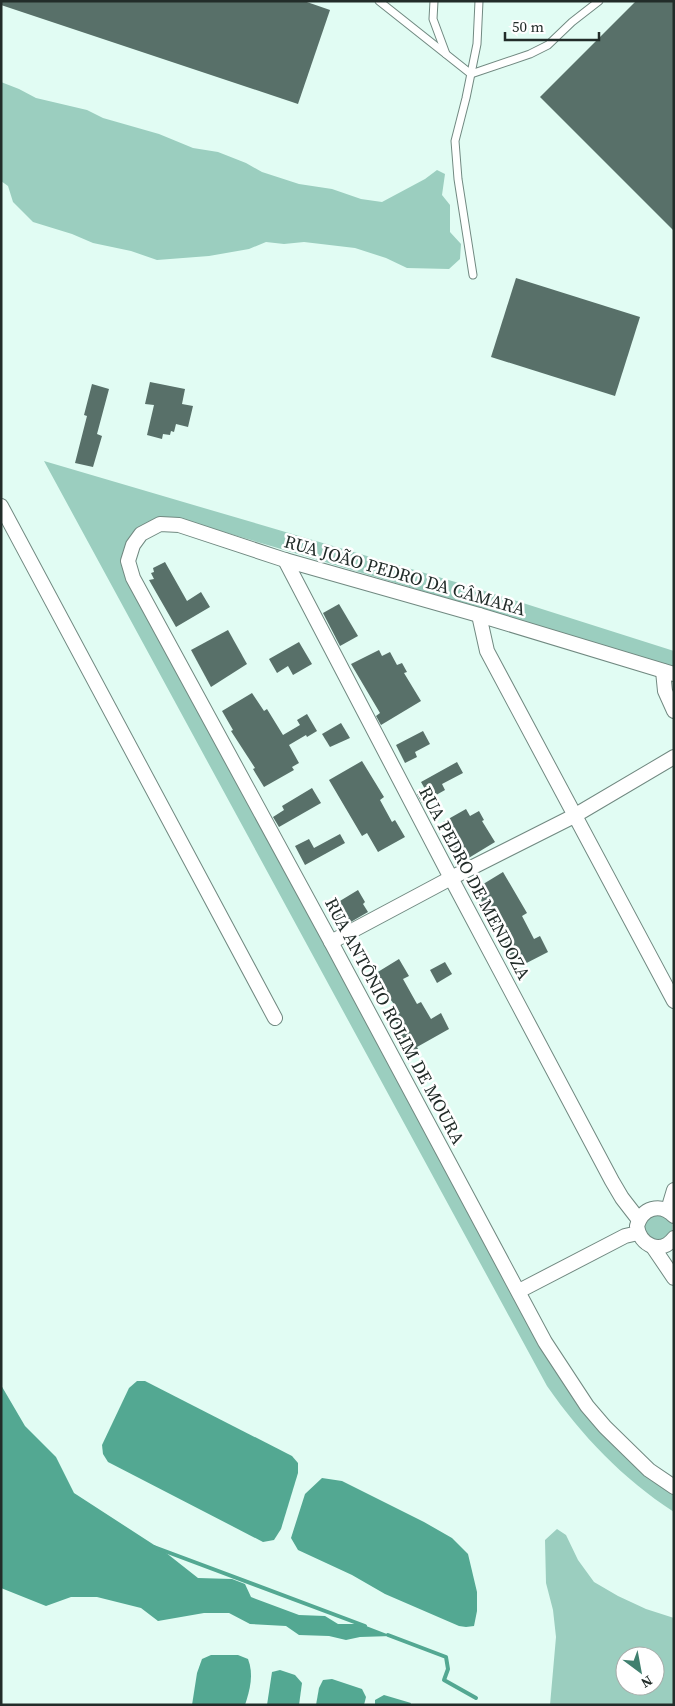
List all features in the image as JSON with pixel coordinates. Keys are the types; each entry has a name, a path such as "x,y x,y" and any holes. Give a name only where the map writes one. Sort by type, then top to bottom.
{"street":[{"path":"1,506 275,1018"},
{"name":"RUA JOÃO PEDRO DA CÂMARA","path":"133,545 141,534 160,524 179,525 285,560 479,615 668,672"},
{"name":"RUA ANTÔNIO ROLIM DE MOURA","path":"133,545 128,560 133,578 331,942 545,1342 587,1406 605,1427 648,1470 674,1486"},
{"name":"RUA PEDRO DE MENDOZA","path":"285,560 451,878 646,1244 653,1247 674,1278"},
{"path":"479,615 487,651 674,1001"},
{"path":"668,672 665,691 674,711"},
{"path":"331,942 451,878 574,816 674,757"},
{"path":"519,1291 625,1236 638,1226 648,1210 662,1208 671,1213 674,1190"},
{"path":"653,1247 666,1245 674,1238"}],"lane":[{"path":"379,1 471,74"},
{"path":"434,1 433,19 446,54"},
{"path":"473,275 458,179 456,141 477,44 479,1"},
{"path":"471,74 530,54 548,44 599,1"}],"shaded area":[{"path":"1,82 36,98 87,110 103,118 159,134 193,148 218,152 246,163 262,172 299,184 332,189 361,199 382,202 425,179 437,170 445,174 442,195 450,205 450,232 461,244 460,259 449,269 407,268 386,258 355,248 304,242 284,244 266,242 249,249 209,256 157,260 131,251 93,243 72,234 33,222 13,202 8,186 1,181"},
{"path":"44,461 469,586 674,651 674,668 173,517 165,518 125,557 552,1364 569,1391 610,1441 638,1467 674,1493 674,1512 637,1485 604,1455 574,1422 547,1386"},
{"path":"658,1211 672,1220 672,1232 661,1243 643,1235 643,1219"},
{"path":"137,1381 145,1381 292,1456 298,1463 298,1473 281,1529 274,1540 263,1542 108,1462 103,1454 102,1445 129,1388"},
{"path":"1,1385 25,1426 56,1457 74,1493 165,1552 198,1578 232,1579 245,1584 251,1597 299,1615 325,1616 338,1624 361,1624 392,1636 360,1637 346,1640 329,1636 299,1635 286,1626 250,1624 229,1613 204,1613 158,1621 141,1608 97,1597 71,1597 46,1606 1,1588"},
{"path":"322,1478 342,1481 452,1538 468,1554 477,1592 477,1611 474,1626 459,1626 385,1594 352,1575 298,1550 291,1538 305,1494"},
{"path":"557,1529 566,1535 578,1560 594,1582 646,1609 674,1618 674,1705 550,1705 556,1637 553,1610 546,1583 545,1540"},
{"path":"211,1655 238,1655 248,1659 251,1676 245,1705 192,1705 197,1673 202,1659"},
{"path":"280,1670 295,1675 302,1683 299,1705 267,1705 272,1672"},
{"path":"332,1679 362,1689 366,1697 364,1705 316,1705 319,1688 323,1680"},
{"path":"384,1695 411,1703 410,1705 375,1705 375,1700"}],"building":[{"path":"1,1 304,1 330,10 298,104 1,5"},
{"path":"636,1 674,1 674,231 540,97"},
{"path":"516,278 640,317 615,396 491,357"},
{"path":"150,382 185,389 182,404 193,406 188,427 176,424 174,432 171,431 170,435 163,434 162,439 147,435 154,405 145,404"},
{"path":"92,384 109,389 97,434 102,436 93,467 75,463 87,416 84,415"},
{"path":"165,562 187,601 201,592 210,607 176,627 149,580 154,579 151,573 154,572 153,568"},
{"path":"339,604 358,636 340,646 323,613"},
{"path":"228,630 247,664 211,687 191,650"},
{"path":"299,642 312,664 293,675 288,666 277,673 269,659"},
{"path":"379,650 382,656 390,652 397,665 402,663 407,672 404,673 421,701 381,725 376,716 380,713 351,664"},
{"path":"252,693 264,711 267,709 283,735 300,725 297,720 307,714 317,731 289,745 299,763 292,767 294,770 264,787 253,769 255,768 231,731 233,730 222,711"},
{"path":"341,723 350,738 330,747 322,734"},
{"path":"423,731 430,744 415,752 417,757 405,763 396,745"},
{"path":"362,761 384,797 380,800 392,822 395,820 405,837 378,852 367,833 362,836 329,780"},
{"path":"457,762 463,773 442,784 445,790 422,803 417,794 425,789 421,782"},
{"path":"312,788 321,803 279,827 273,817 284,810 282,806"},
{"path":"466,809 470,816 479,811 484,820 482,821 495,842 467,859 466,856 463,858 460,853 457,854 451,845 455,842 443,822"},
{"path":"340,834 345,843 305,865 295,846 309,839 314,848"},
{"path":"503,872 527,913 522,916 534,939 540,936 548,952 513,970 505,955 508,953 479,896 484,894 480,886"},
{"path":"358,890 368,912 349,923 338,921 330,907"},
{"path":"399,959 409,976 403,979 417,1004 421,1002 431,1019 441,1013 449,1029 417,1047 418,1049 409,1054 399,1036 403,1034 393,1018 400,1013 384,990 378,994 368,978"},
{"path":"445,962 452,974 437,983 430,970"}],"waterway":[{"path":"154,1547 365,1626"},
{"path":"388,1635 446,1657 448,1669 444,1680 476,1698"}]}
